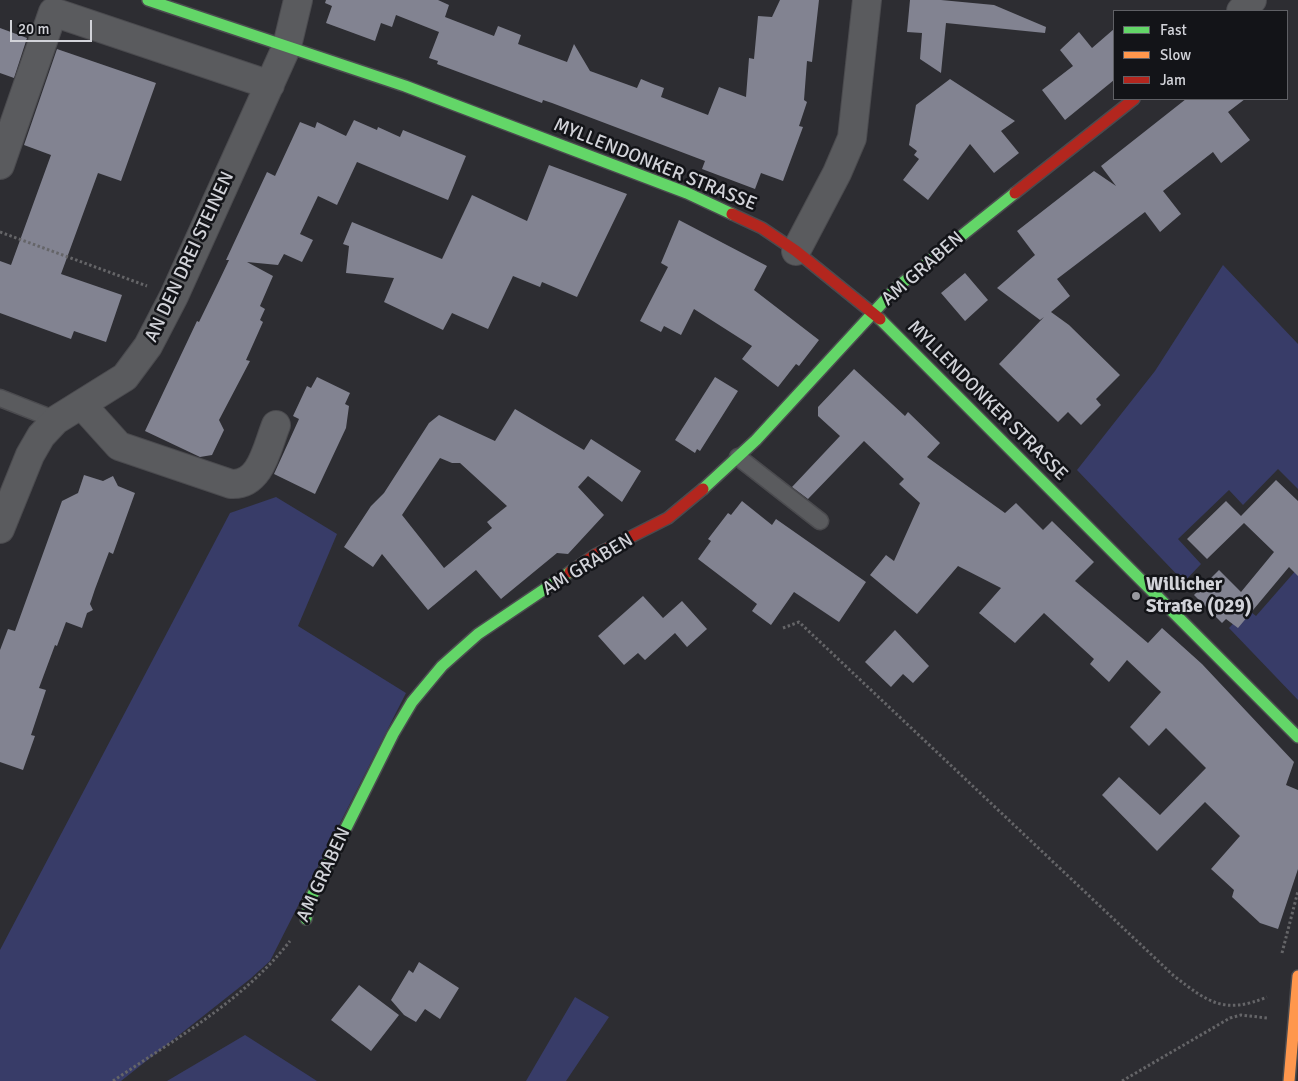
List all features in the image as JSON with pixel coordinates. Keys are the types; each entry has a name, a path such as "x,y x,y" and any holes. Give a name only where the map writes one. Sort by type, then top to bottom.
{"street":[{"name":"MYLLENDONKER STRASSE","path":"148,0 405,86 687,193 762,228 796,251 874,313 1298,737"},
{"name":"AN DEN DREI STEINEN","path":"0,529 30,454 41,436 56,420 125,377 138,362 174,296 270,86 287,46 298,0"},
{"path":"796,251 843,161 852,138 867,0"},
{"path":"1242,10 1252,0"},
{"path":"0,159 53,12 270,86"},
{"name":"AM GRABEN","path":"306,919 312,895 388,742 412,702 442,666 478,634 595,555 668,518 738,457 896,288 1133,100"},
{"path":"82,405 119,446 231,484 246,483 256,474 276,424"},
{"path":"1289,1081 1293,1019 1298,980"}],"lane":[{"path":"0,398 56,420"},
{"path":"738,457 820,521"}],"path":[{"path":"0,232 174,296"},
{"path":"783,628 799,622 1167,969 1198,994 1228,1006 1241,1006 1298,980"},
{"name":"AM GRABEN","path":"113,1081 237,995 271,964 306,919"},
{"path":"1122,1081 1230,1018 1241,1015 1293,1019"}],"shaded area":[{"path":"1223,265 1298,344 1298,489 1278,469 1243,505 1229,490 1178,539 1201,564 1184,582 1077,470 1155,371"},
{"path":"276,497 337,534 298,626 406,693 270,961 121,1081 0,1081 0,950 230,513"},
{"path":"1298,568 1298,700 1229,628 1247,609 1256,616"},
{"path":"575,997 609,1017 566,1081 526,1081"},
{"path":"245,1035 317,1081 167,1081"}],"building":[{"path":"326,0 438,0 449,5 445,17 494,36 498,26 521,35 518,44 567,62 574,44 590,71 637,88 641,79 664,88 661,97 708,115 719,87 746,97 749,58 754,59 758,16 772,17 780,0 819,0 812,62 807,61 804,100 807,102 799,126 803,127 783,181 761,173 755,189 702,169 705,161 552,103 543,100 542,103 437,64 438,61 429,58 439,32 396,15 392,27 381,23 375,41 326,23 332,6 325,3"},
{"path":"910,0 941,0 994,5 1046,27 1045,33 946,23 941,73 920,59 922,33 907,32"},
{"path":"0,28 27,38 14,78 0,73"},
{"path":"1113,30 1113,81 1065,120 1042,90 1073,66 1060,50 1079,32 1092,48"},
{"path":"57,49 156,83 121,181 98,173 61,274 122,295 106,342 74,331 71,339 0,313 0,261 11,265 51,155 24,145"},
{"path":"950,79 1015,121 1001,131 1019,153 994,173 970,144 928,200 903,180 919,159 914,155 917,151 909,145 916,105"},
{"path":"1185,100 1244,100 1228,112 1250,140 1221,163 1213,152 1163,191 1181,214 1160,232 1145,212 1057,279 1070,296 1051,312 1069,325 1120,375 1096,399 1101,405 1081,425 1068,412 1058,422 999,364 1044,317 1040,320 997,288 1035,255 1017,231 1094,171 1116,186 1101,166"},
{"path":"354,120 377,130 378,127 400,137 403,130 466,156 448,200 357,162 337,205 318,196 300,234 313,240 302,262 284,254 278,265 247,262 273,276 260,306 265,309 260,320 263,322 246,360 250,361 219,420 224,430 212,455 200,457 145,431 197,321 199,322 229,260 226,260 267,172 275,176 300,122 315,128 317,122 346,136"},
{"path":"549,165 627,194 577,297 542,282 540,287 513,276 488,329 452,313 443,330 384,302 394,278 346,273 349,246 343,244 352,222 442,259 472,195 527,221"},
{"path":"679,220 767,266 754,290 819,340 799,366 796,364 778,387 742,359 752,346 694,309 681,335 664,326 661,332 640,321 668,267 661,263"},
{"path":"965,273 988,300 965,321 941,293"},
{"path":"854,369 905,416 908,412 940,443 927,457 1005,513 1016,503 1043,530 1052,521 1094,562 1075,581 1148,643 1162,628 1202,664 1294,762 1286,785 1298,790 1298,869 1278,929 1260,923 1232,897 1234,890 1211,869 1240,836 1205,802 1157,851 1102,795 1119,777 1160,815 1206,768 1166,728 1149,746 1130,727 1161,692 1127,660 1109,682 1090,664 1094,659 1044,613 1015,643 979,613 1001,588 958,566 917,614 870,575 886,555 894,561 920,503 899,484 904,479 864,441 808,499 792,487 840,436 818,416 818,407"},
{"path":"317,377 350,393 345,404 349,406 346,428 315,494 274,474 299,419 293,416 307,386 311,388"},
{"path":"715,377 738,391 700,451 697,449 695,453 675,440"},
{"path":"515,409 584,450 591,439 641,471 622,502 588,476 578,487 604,515 568,554 557,553 501,599 476,570 428,610 382,554 373,567 344,547 371,506 384,493 429,423 439,415 495,441","holes":["440,458 452,463 460,463 507,506 487,522 492,528 444,568 402,515"]},
{"path":"84,475 103,481 113,476 118,486 135,493 113,554 109,552 95,589 90,604 93,610 87,613 82,628 66,622 57,646 55,645 39,688 46,690 31,735 35,736 23,770 0,762 0,650 8,629 15,631 62,501 78,493"},
{"path":"1276,480 1298,501 1298,576 1289,567 1238,628 1226,619 1222,623 1194,595 1219,570 1241,592 1274,552 1244,523 1207,559 1187,539 1226,501 1241,516"},
{"path":"742,501 772,525 776,519 866,582 839,622 794,592 771,625 752,611 757,604 698,559 711,541 708,539 728,513 731,515"},
{"path":"643,596 663,618 682,601 707,629 687,647 675,633 645,660 638,653 624,665 598,636"},
{"path":"895,630 929,666 913,683 903,674 891,687 865,662"},
{"path":"419,962 459,988 440,1019 425,1009 416,1022 404,1015 391,1000 409,970 413,973"},
{"path":"359,985 399,1015 371,1051 331,1020"}],"traffic: fast":[{"path":"148,0 405,86 687,193 732,214"},
{"path":"703,489 756,440 896,288 1015,193"},
{"path":"880,319 1298,737"},
{"path":"306,919 309,902 393,734 412,702 442,666 478,634 570,572"}],"traffic: slow":[{"path":"1289,1081 1298,976"}],"traffic: jam":[{"path":"1015,193 1133,100"},
{"path":"732,214 762,228 796,251 880,319"},
{"path":"570,572 595,555 668,518 703,489"}],"place":[{"name":"Willicher Straße (029)","path":"1136,596"}]}
